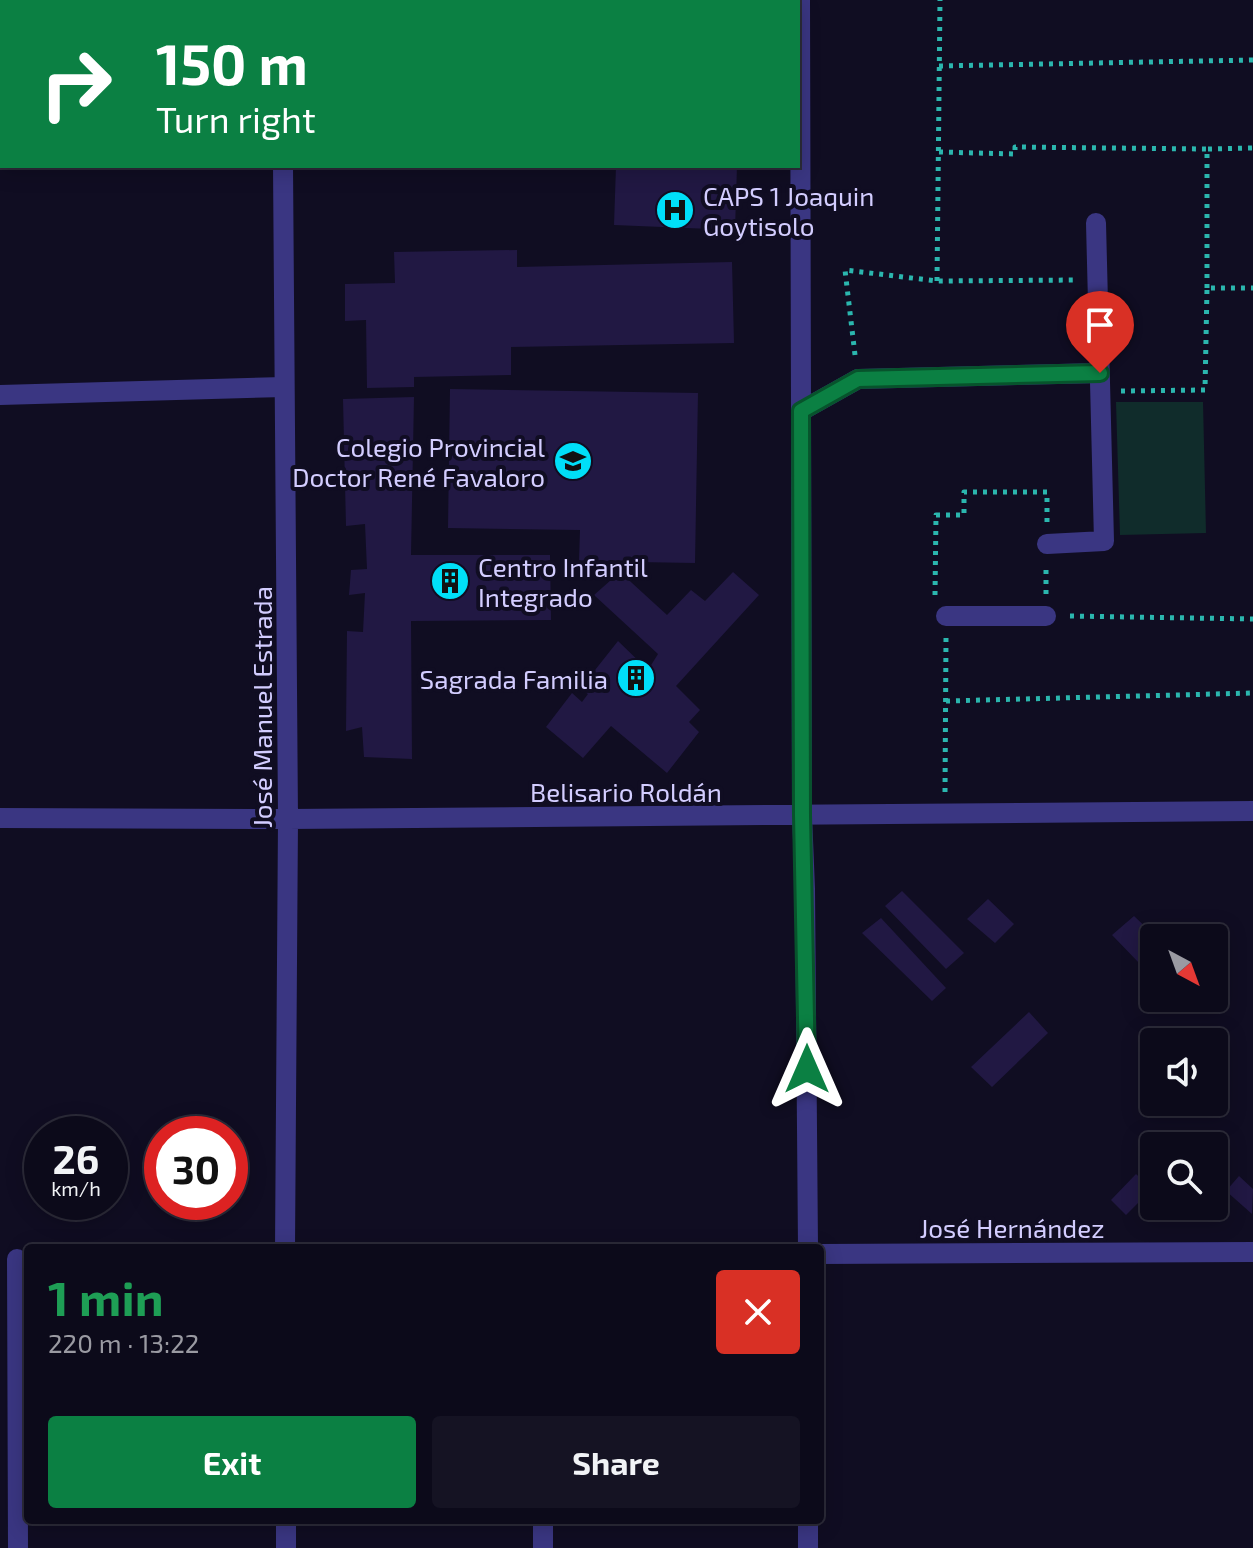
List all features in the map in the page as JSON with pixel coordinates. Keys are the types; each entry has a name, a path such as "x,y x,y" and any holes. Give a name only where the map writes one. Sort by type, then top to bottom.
{"street":[{"path":"800,0 802,815 808,1244"},
{"name":"José Manuel Estrada","path":"283,168 288,819 285,1244"},
{"path":"1047,544 1104,541 1096,223"},
{"path":"801,411 858,379 1100,382"},
{"path":"0,395 284,387"},
{"path":"946,616 1046,616"},
{"name":"Belisario Roldán","path":"0,818 288,819 1253,811"},
{"name":"José Hernández","path":"824,1254 1253,1252"},
{"path":"15,1259 18,1548"},
{"path":"286,1524 286,1548"},
{"path":"543,1524 543,1548"},
{"path":"808,1524 808,1548"}],"path":[{"path":"937,281 940,0"},
{"path":"939,66 1253,60"},
{"path":"939,152 1015,154 1015,147 1253,148"},
{"path":"1100,382 1205,390 1207,149"},
{"path":"858,379 845,270 937,281 1098,280"},
{"path":"1207,288 1253,288"},
{"path":"1046,616 1253,619"},
{"path":"946,701 1253,693"}],"green space":[{"path":"1116,402 1203,402 1206,533 1120,535"}],"building":[{"name":"CAPS 1 Joaquin Goytisolo","path":"616,168 737,168 735,230 614,225"},
{"path":"517,250 517,267 732,262 734,343 511,347 511,375 414,377 414,387 367,388 366,320 345,321 345,284 395,283 394,252"},
{"name":"Colegio Provincial Doctor René Favaloro","path":"450,389 698,393 695,563 579,561 580,530 448,528"},
{"name":"Centro Infantil Integrado","path":"414,397 411,555 550,555 551,620 411,621 412,759 364,757 362,727 346,731 347,631 363,632 365,593 349,595 351,570 367,569 365,524 346,526 343,399"},
{"name":"Sagrada Familia","path":"620,572 667,615 691,590 705,601 733,572 759,595 676,686 700,710 689,722 699,732 667,773 611,726 583,758 546,727 572,693 582,702 588,694 580,689 618,641 648,670 658,654 594,595"},
{"path":"902,891 964,953 946,969 885,906"},
{"path":"988,899 1014,924 995,943 967,919"},
{"path":"1134,916 1142,924 1140,964 1112,935"},
{"path":"881,918 946,988 932,1001 862,933"},
{"path":"1029,1012 1048,1033 992,1087 971,1067"},
{"path":"1136,1174 1140,1178 1140,1201 1126,1215 1111,1200"},
{"path":"1239,1176 1253,1189 1252,1214 1228,1193"}],"place":[{"name":"CAPS 1 Joaquin Goytisolo","path":"675,210"},
{"name":"Colegio Provincial Doctor René Favaloro","path":"573,461"},
{"name":"Centro Infantil Integrado","path":"450,581"},
{"name":"Sagrada Familia","path":"636,678"}],"route":[{"path":"807,1069 802,815 801,411 858,379 1100,373"}]}
